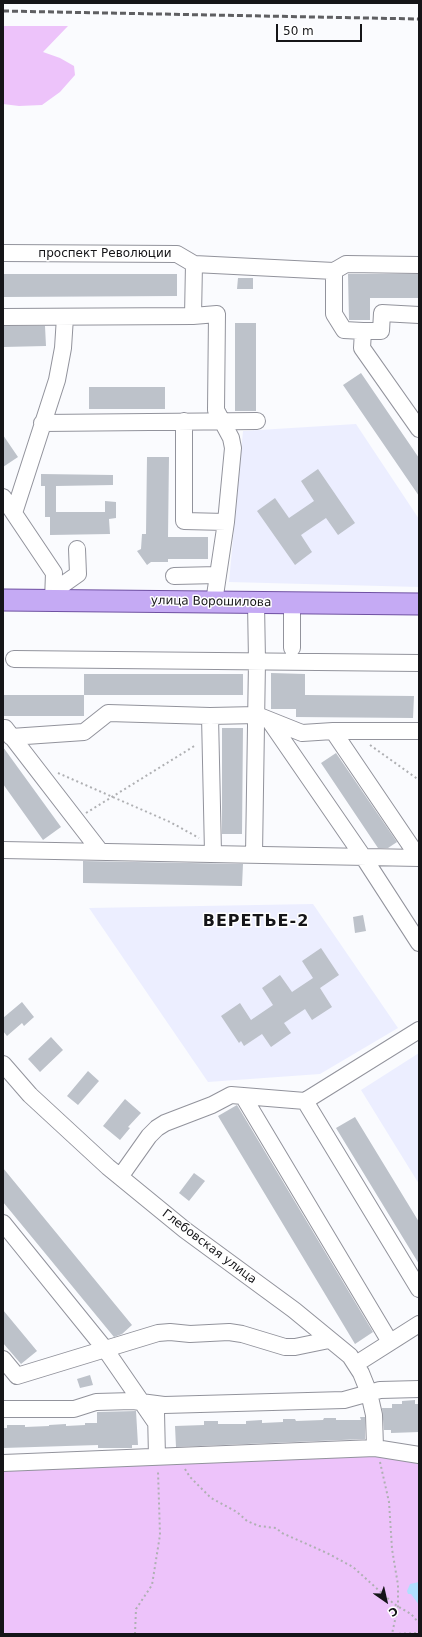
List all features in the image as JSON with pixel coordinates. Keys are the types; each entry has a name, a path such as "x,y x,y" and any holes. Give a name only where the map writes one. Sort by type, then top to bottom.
{"main road":[{"name":"улица Ворошилова","path":"3,600 419,604"}],"street":[{"name":"проспект Революции","path":"3,254 177,254 194,264 334,271 346,264 419,265"},
{"path":"193,316 194,264"},
{"path":"334,271 334,314 344,330 381,331 382,313 419,315"},
{"path":"3,317 65,318 193,316 217,314 216,410 231,438 233,448 226,522 214,602"},
{"path":"14,513 57,380 63,348 65,318"},
{"path":"363,331 362,348 419,429"},
{"path":"42,423 221,420 257,421"},
{"path":"184,421 184,521 226,522"},
{"path":"3,497 54,573 57,600"},
{"path":"57,600 61,586 78,574 77,549"},
{"path":"174,576 218,575"},
{"path":"254,854 263,717 258,661 256,603"},
{"path":"292,603 292,648"},
{"path":"14,659 419,663"},
{"path":"7,732 84,732 108,713 263,717 302,734 333,731 419,730"},
{"path":"210,716 213,853"},
{"path":"263,717 364,858 419,943"},
{"path":"333,731 419,858"},
{"path":"7,732 100,851"},
{"path":"3,850 419,858"},
{"path":"120,1177 156,1128 174,1119 201,1109 231,1095 305,1102 419,1030"},
{"name":"Глебовская улица","path":"3,1064 30,1095 120,1177 185,1230 294,1310 343,1350 356,1364 369,1393 374,1415 375,1448"},
{"path":"244,1096 390,1342"},
{"path":"305,1102 419,1289"},
{"path":"3,1223 149,1403 156,1423 157,1457"},
{"path":"356,1364 419,1324"},
{"path":"3,1359 17,1376 158,1333 170,1332 190,1334 229,1332 242,1334 285,1347 294,1347 329,1340"},
{"path":"3,1409 74,1409 96,1402 149,1403 344,1400 380,1390 419,1389"},
{"path":"3,1463 375,1448 419,1454"}],"path":[{"path":"75,820 210,737"},
{"path":"370,745 419,780"},
{"path":"31,762 114,796 170,822 206,842 213,853"},
{"path":"375,1448 385,1479 389,1502 392,1549 398,1585 398,1606 393,1634 419,1633"},
{"path":"135,1634 136,1609 152,1585 160,1535 157,1457"},
{"path":"176,1457 190,1477 211,1498 237,1512 247,1522 259,1526 276,1528 282,1533 354,1567 398,1606 411,1614 419,1623"}],"shaded area":[{"path":"3,26 68,26 43,52 60,58 74,66 75,75 60,92 42,105 19,106 3,104"},
{"path":"356,424 419,519 419,587 229,582 243,431"},
{"path":"313,904 398,1028 320,1074 208,1082 89,908"},
{"path":"419,1053 419,1184 361,1090"},
{"path":"376,1455 419,1464 419,1634 3,1634 3,1469"}],"water":[{"path":"419,1582 419,1605 407,1591 410,1584"}],"building":[{"path":"3,274 177,274 177,296 3,297"},
{"path":"348,274 419,274 419,298 370,298 370,320 349,320"},
{"path":"238,278 253,278 253,289 237,289"},
{"path":"235,323 256,323 256,411 235,411"},
{"path":"3,326 45,326 46,346 3,347"},
{"path":"361,373 419,458 419,496 343,385"},
{"path":"89,387 165,387 165,409 89,409"},
{"path":"3,435 18,457 3,467"},
{"path":"147,457 169,457 168,537 208,537 208,559 168,559 168,562 151,562 147,565 137,551 141,549 142,534 146,534"},
{"path":"318,469 355,523 338,535 326,518 301,535 312,552 295,565 257,511 275,498 289,518 314,501 301,481"},
{"path":"41,474 113,475 113,485 56,486 56,512 105,512 105,501 116,502 116,518 109,519 110,534 50,535 50,517 45,517 45,486 41,486"},
{"path":"271,673 305,674 305,695 414,696 413,718 296,717 296,709 271,709"},
{"path":"84,674 243,674 243,695 84,695"},
{"path":"3,695 84,695 84,716 3,716"},
{"path":"222,728 243,728 242,834 222,834"},
{"path":"3,747 61,827 43,840 3,784"},
{"path":"336,753 397,842 388,848 378,848 321,763"},
{"path":"83,861 243,864 242,886 83,883"},
{"path":"363,915 366,931 355,933 353,917"},
{"path":"321,948 339,975 320,988 332,1007 312,1020 305,1009 284,1023 291,1033 271,1047 262,1034 244,1046 241,1041 239,1043 221,1016 240,1003 251,1020 273,1005 262,988 280,975 292,992 313,978 302,961"},
{"path":"22,1002 34,1017 24,1026 22,1023 7,1036 3,1031 3,1018"},
{"path":"51,1037 63,1050 40,1072 28,1059"},
{"path":"88,1071 99,1081 78,1105 67,1096"},
{"path":"125,1099 141,1113 128,1127 130,1128 120,1140 103,1126"},
{"path":"237,1105 373,1332 355,1344 218,1116"},
{"path":"355,1117 419,1222 419,1264 336,1128"},
{"path":"3,1168 132,1325 122,1334 114,1337 3,1202"},
{"path":"194,1173 205,1181 189,1201 179,1193"},
{"path":"3,1310 37,1351 21,1364 3,1343"},
{"path":"90,1375 93,1385 80,1388 77,1379"},
{"path":"415,1400 415,1404 419,1404 419,1432 391,1433 391,1430 384,1430 382,1408 392,1408 392,1404 402,1404 402,1401"},
{"path":"136,1411 138,1445 132,1445 132,1448 98,1448 98,1445 3,1448 3,1428 7,1428 7,1425 25,1425 25,1427 66,1424 66,1426 85,1425 85,1423 97,1423 97,1412"},
{"path":"360,1417 365,1417 365,1439 176,1447 175,1426 204,1425 204,1421 218,1421 218,1424 246,1424 246,1421 262,1420 262,1423 283,1422 283,1419 295,1419 296,1421 323,1420 324,1418 336,1418 336,1420 361,1420"}],"railway":[{"path":"3,11 419,19"}],"district":[{"name":"ВЕРЕТЬЕ-2","path":"256,922"}]}
